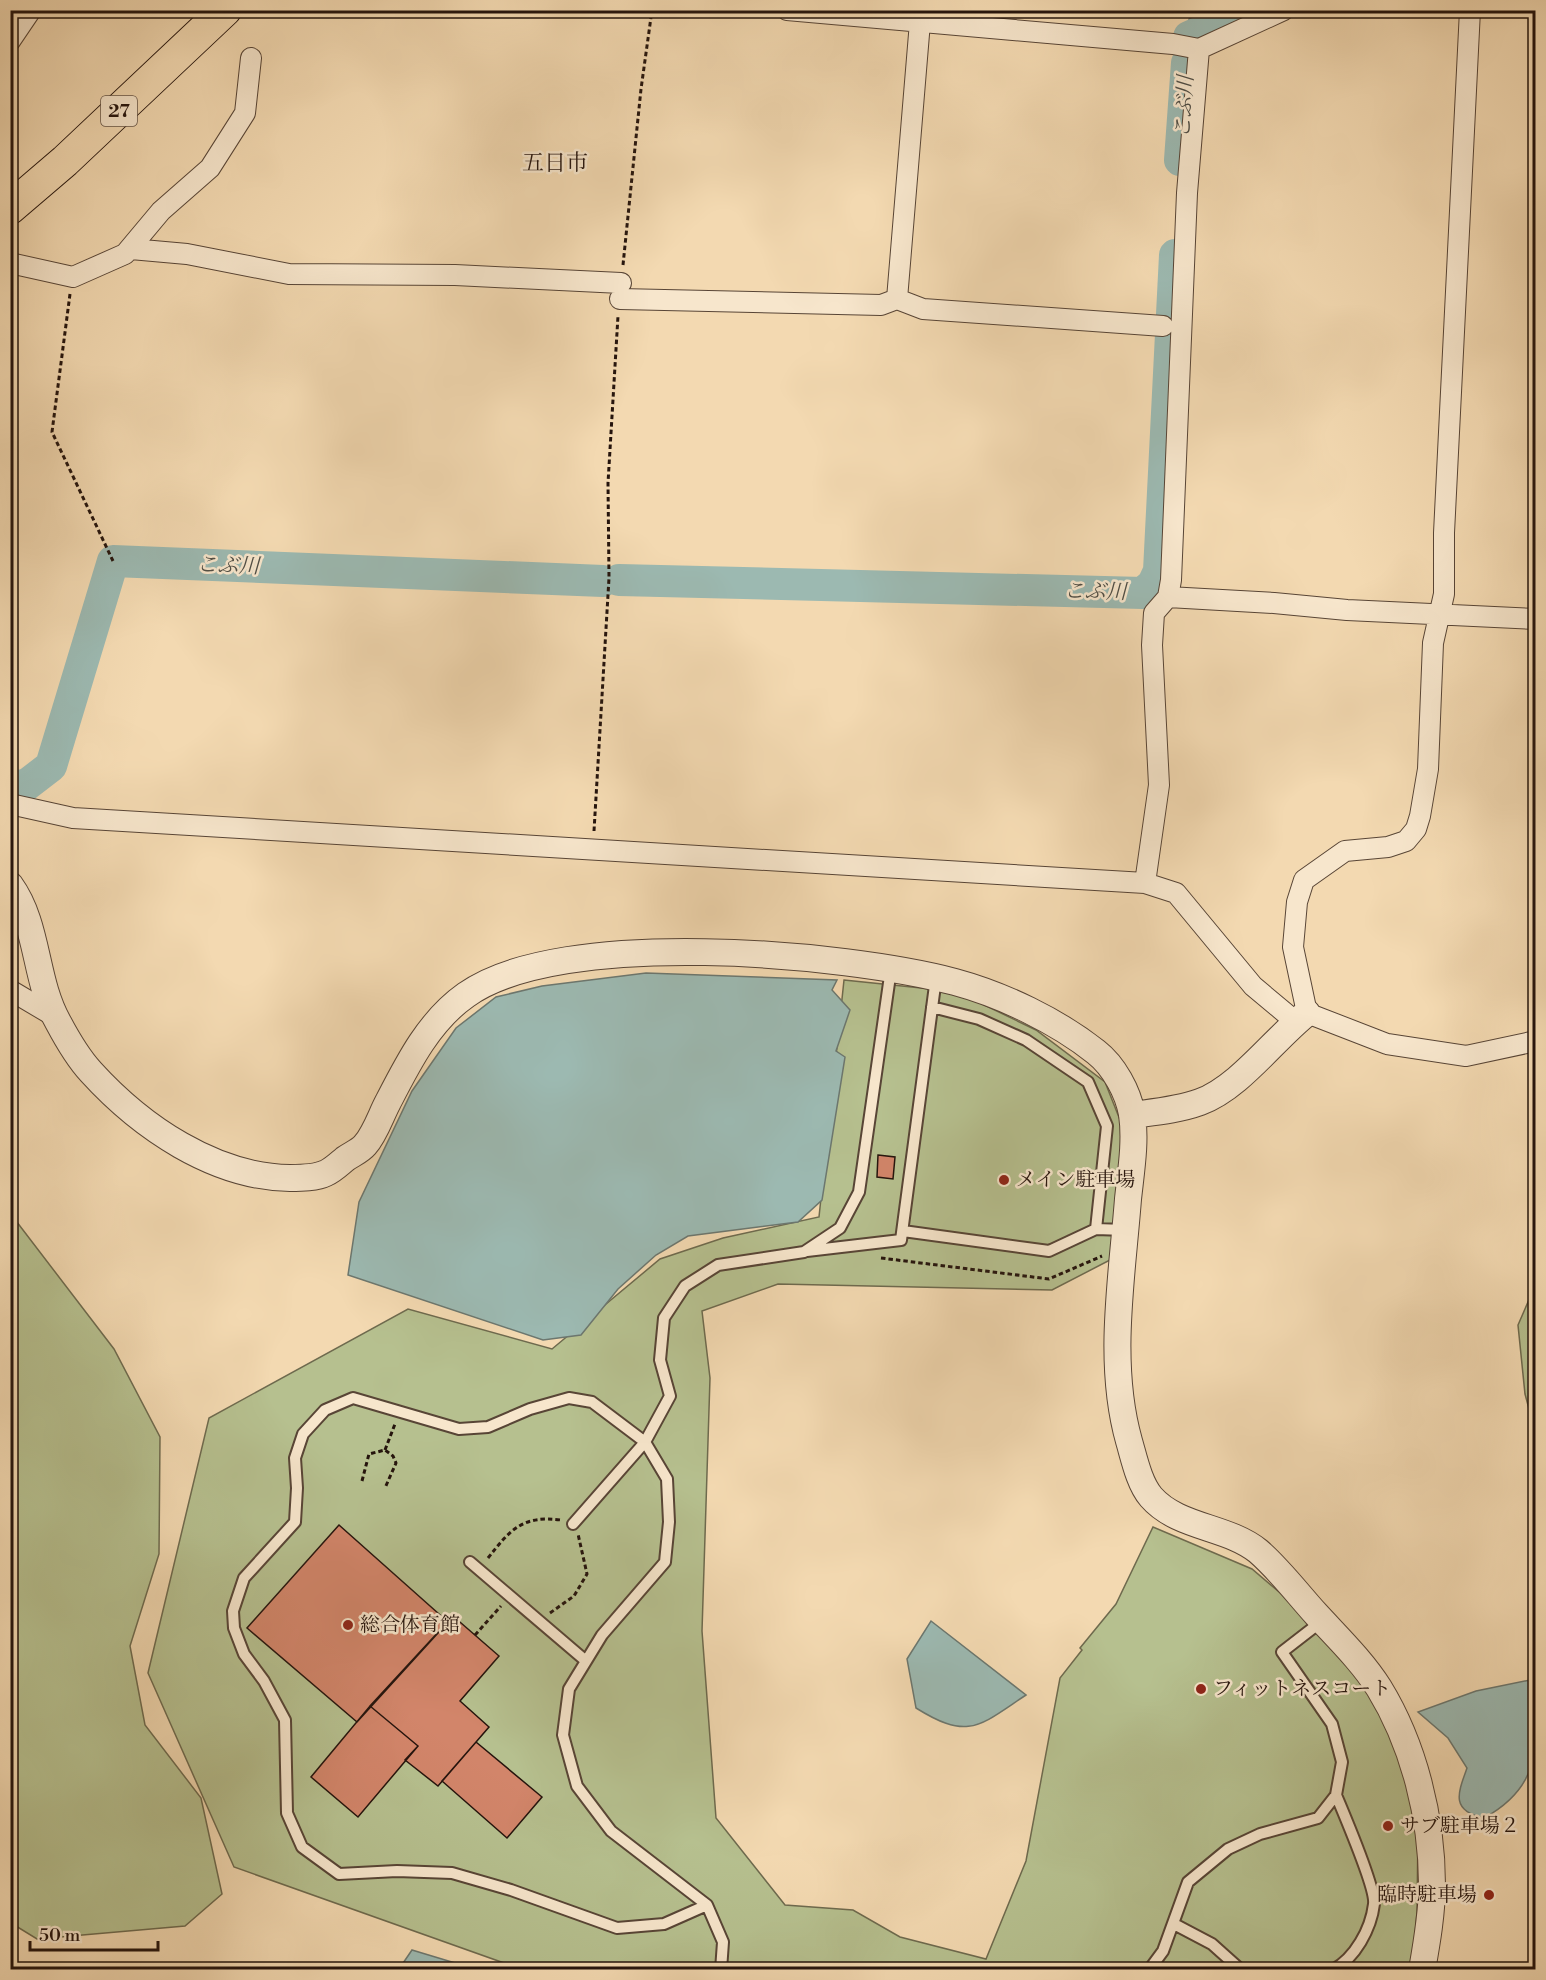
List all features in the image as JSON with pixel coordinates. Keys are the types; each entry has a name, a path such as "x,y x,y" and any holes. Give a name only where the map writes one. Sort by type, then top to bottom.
{"main road":[{"name":"27","path":"10,208 65,161 225,10"}],"street":[{"path":"10,41 32,10"},
{"path":"787,10 921,16 1173,44 1199,49 1284,10"},
{"path":"1302,1018 1293,947 1297,902 1304,880 1345,851 1388,847 1406,842 1416,829 1420,816 1428,769 1433,643 1444,594 1445,509 1470,10"},
{"path":"897,299 921,16"},
{"path":"1144,883 1159,785 1152,645 1154,613 1168,597 1171,580 1187,193 1199,49"},
{"path":"10,263 73,277 125,254 131,249 160,211 210,168 245,113 251,58"},
{"path":"131,249 187,254 289,274 455,275 620,291 881,305 897,299 923,309 1163,326"},
{"path":"1168,597 1438,615 1536,619"},
{"path":"10,804 73,818 593,847 1144,883 1176,893 1253,986 1302,1018 1387,1044 1466,1056 1536,1041"},
{"path":"10,885 28,921 54,1016 87,1068 130,1110 177,1143 226,1166 262,1177 299,1179 325,1174 366,1144 408,1063 435,1023 465,995 496,978 535,966 612,955 723,952 891,968 960,983 1010,1002 1056,1026 1100,1055 1120,1082 1132,1114 1134,1137 1125,1241 1118,1370 1122,1417 1136,1466 1149,1496 1178,1516 1235,1535 1262,1554 1376,1682 1402,1730 1424,1805 1436,1923 1422,1970"},
{"path":"10,990 54,1016"},
{"path":"1132,1114 1170,1110 1201,1102 1220,1092 1302,1018"}],"lane":[{"path":"804,1251 840,1228 859,1192 891,968"},
{"path":"573,1524 645,1442 670,1396 660,1360 664,1318 685,1286 718,1265 804,1251 901,1240 936,978"},
{"path":"932,1007 979,1019 1026,1040 1088,1082 1107,1126 1096,1229"},
{"path":"903,1231 1049,1251 1096,1229 1125,1241"},
{"path":"707,1905 664,1924 618,1928 511,1890 452,1873 397,1871 339,1874 302,1847 287,1813 285,1720 264,1681 244,1654 234,1628 232,1611 244,1578 295,1522 297,1488 294,1458 303,1434 325,1410 353,1398 459,1429 488,1427 530,1409 569,1398 592,1402 645,1442 667,1479 669,1522 665,1562 602,1635 569,1689 563,1735 577,1786 612,1831 707,1905 723,1942 721,1970"},
{"path":"475,1566 586,1661"},
{"path":"1149,1970 1163,1951 1188,1882 1228,1849 1260,1834 1318,1818 1336,1795 1342,1762 1332,1724 1282,1652 1322,1621"},
{"path":"1334,1970 1342,1965 1363,1939 1374,1903 1336,1795"},
{"path":"1174,1924 1212,1944 1241,1970"}],"path":[{"path":"593,847 609,578 608,483 620,291 641,89 652,10"},
{"path":"73,277 52,432 113,561"},
{"path":"869,1244 878,1257 1049,1280 1111,1252 1125,1241"},
{"path":"386,1450 397,1418"},
{"path":"362,1481 369,1454 386,1450"},
{"path":"385,1488 396,1463 393,1456 386,1450"},
{"path":"475,1566 504,1538 526,1521 558,1520 573,1524 581,1542 587,1574 574,1596 555,1608 541,1623"},
{"path":"475,1635 510,1596"}],"green space":[{"path":"844,980 931,989 972,999 1036,1030 1105,1082 1124,1130 1110,1260 1052,1290 778,1284 702,1311 710,1378 702,1631 716,1818 785,1905 853,1910 900,1937 986,1959 1026,1861 1060,1678 1082,1650 1080,1648 1116,1604 1153,1527 1252,1569 1304,1613 1362,1677 1391,1731 1408,1781 1418,1829 1417,1912 1412,1969 521,1969 234,1867 148,1673 209,1418 408,1309 552,1349 660,1259 723,1238 819,1217"},
{"path":"10,1213 114,1349 160,1437 159,1554 130,1646 145,1725 201,1798 222,1894 185,1926 37,1939 11,1923"},
{"path":"1535,1286 1535,1431 1525,1394 1518,1325"}],"water":[{"path":"646,973 837,980 832,990 850,1010 836,1051 845,1057 822,1200 798,1222 688,1236 656,1255 618,1289 581,1335 543,1340 348,1275 359,1202 412,1091 456,1028 496,997 542,986"},
{"path":"931,1621 1026,1695 996,1715 973,1726 962,1727 949,1724 916,1708 907,1659"},
{"path":"1535,1679 1536,1741 1528,1775 1518,1791 1504,1805 1484,1818 1473,1815 1461,1806 1459,1800 1467,1768 1448,1738 1418,1712 1476,1691"},
{"path":"412,1950 475,1969 399,1969"}],"building":[{"path":"878,1155 895,1157 893,1179 877,1177"},
{"name":"総合体育館","path":"339,1525 448,1622 357,1722 247,1628"},
{"path":"453,1616 499,1656 460,1701 489,1727 438,1786 405,1760 418,1746 370,1706"},
{"path":"370,1706 418,1746 358,1817 311,1777"},
{"path":"476,1742 542,1797 507,1838 442,1781"}],"waterway":[{"path":"1189,36 1192,10"},
{"name":"こぶ川","path":"1189,37 1250,10"},
{"name":"こぶ川","path":"1180,160 1187,63"},
{"name":"こぶ川","path":"619,580 1143,593 1153,584 1159,571 1175,255"},
{"name":"こぶ川","path":"10,785 25,786 51,766 113,561 603,581"}],"place":[{"name":"メイン駐車場","path":"1004,1180"},
{"name":"総合体育館","path":"348,1625"},
{"name":"フィットネスコート","path":"1201,1689"},
{"name":"サブ駐車場２","path":"1388,1826"},
{"name":"臨時駐車場","path":"1489,1895"}],"district":[{"name":"五日市","path":"555,163"}]}
